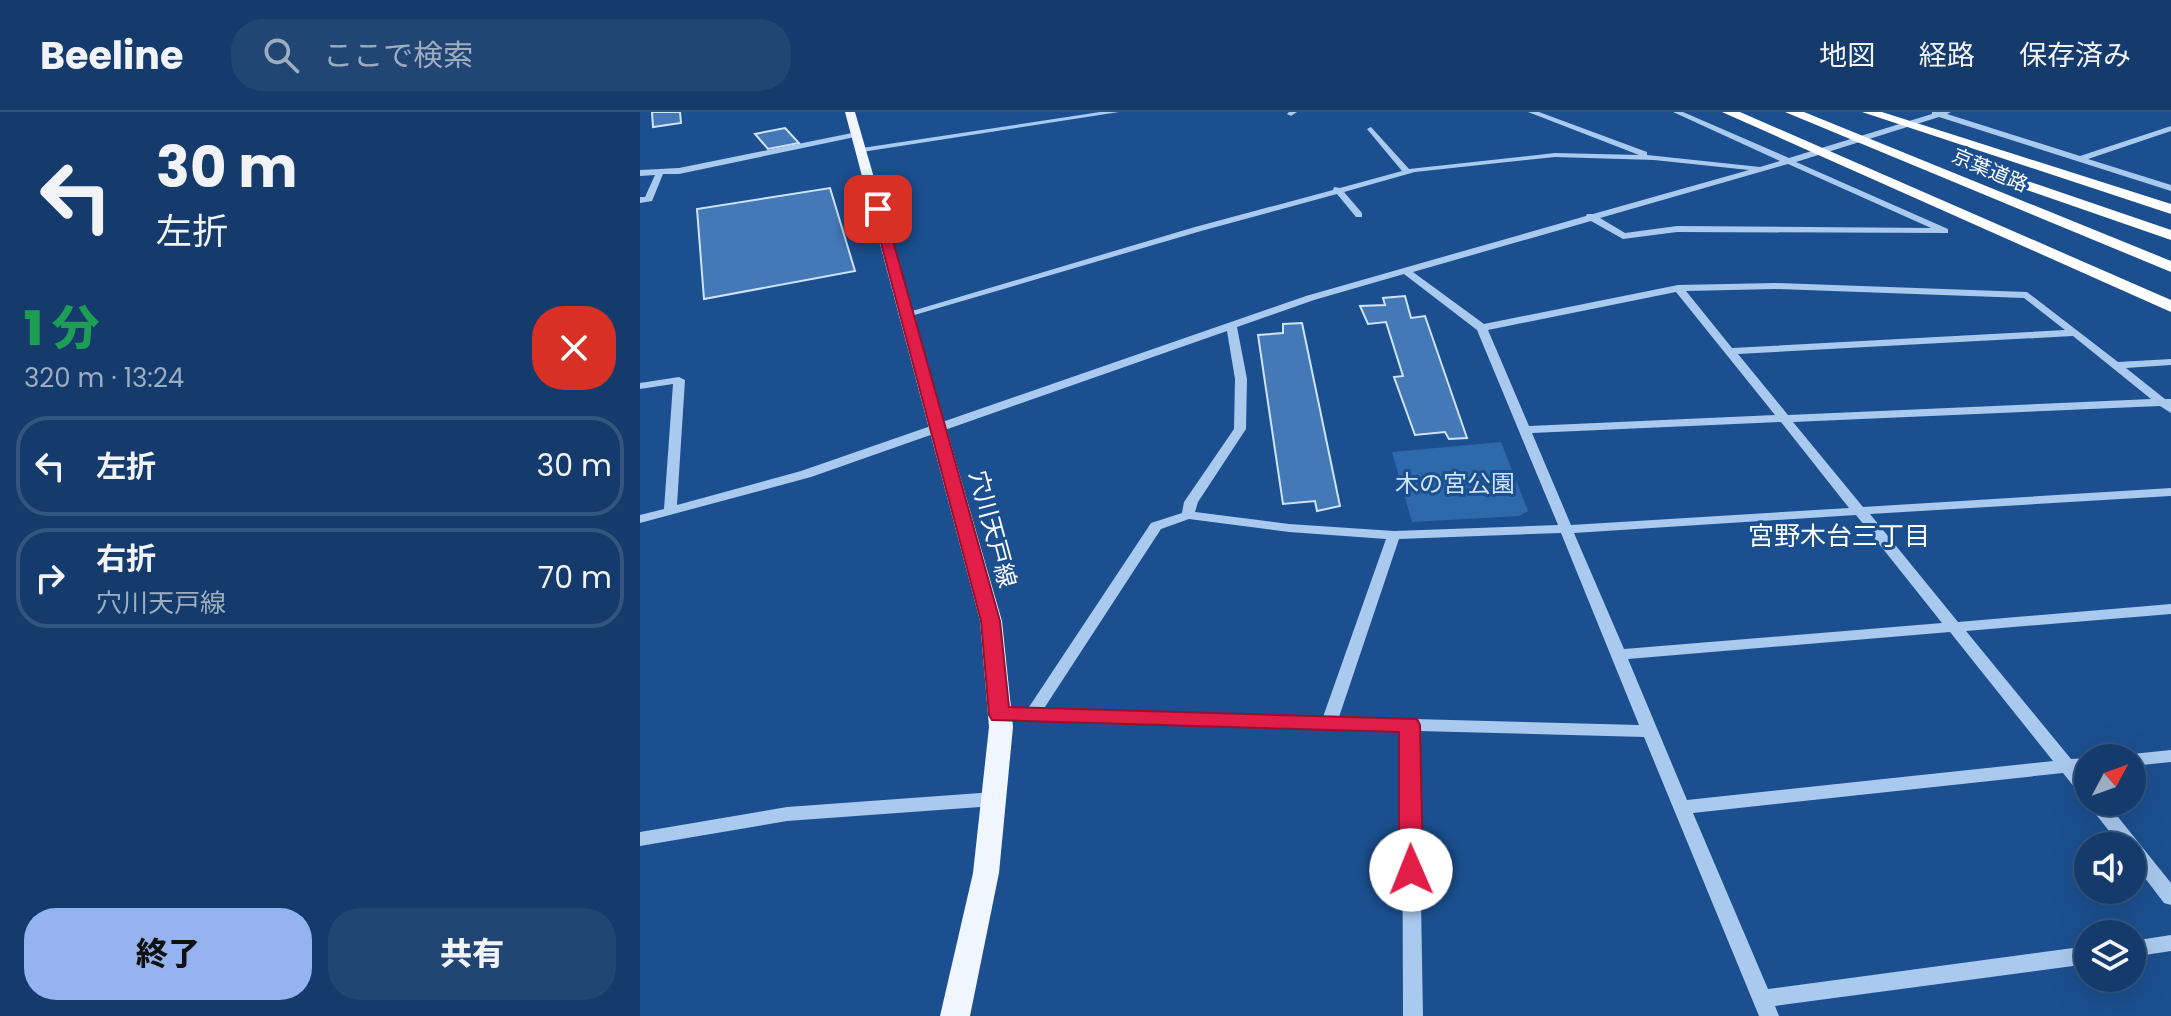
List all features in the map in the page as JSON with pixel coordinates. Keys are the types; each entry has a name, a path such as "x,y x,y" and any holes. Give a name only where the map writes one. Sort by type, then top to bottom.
{"highway":[{"path":"1729,112 2171,307"},
{"name":"京葉道路","path":"1792,112 2171,267"},
{"name":"京葉道路","path":"1826,112 2171,235"},
{"path":"1869,112 2171,209"}],"main road":[{"name":"穴川天戸線","path":"850,112 991,621 999,715 994,799 986,873 955,1016"}],"street":[{"path":"640,173 679,171 860,142 1115,112"},
{"path":"1532,112 1654,158"},
{"path":"1590,216 1623,236 1677,229 1945,231 1677,112"},
{"path":"640,519 806,474 1231,324 1404,270 1764,169 1940,113 2171,188"},
{"path":"1371,129 1407,172"},
{"path":"2080,159 2168,131"},
{"path":"907,314 1337,189 1407,172 1524,157 1654,158 1764,169"},
{"path":"640,200 649,199 660,172"},
{"path":"1337,189 1359,215"},
{"path":"1404,270 1482,328 1765,1007 2074,957"},
{"path":"1482,328 1678,288 1775,286 2027,295 2168,404"},
{"path":"1678,288 2074,774"},
{"path":"1188,515 1191,502 1240,429 1241,379 1231,324"},
{"path":"1729,351 2076,333"},
{"path":"2116,365 2171,362"},
{"path":"640,386 679,380 670,511"},
{"path":"1524,430 2168,404"},
{"path":"1032,715 1156,526 1188,515 1289,528 1394,535 1565,529 2171,492"},
{"path":"1329,723 1394,535"},
{"path":"1618,655 2171,609"},
{"path":"999,715 1649,731"},
{"path":"1410,725 1413,1016"},
{"path":"2146,759 2171,756"},
{"path":"1681,807 2074,765"},
{"path":"640,839 787,814 994,799"},
{"path":"2107,816 2119,832"},
{"path":"2146,866 2171,897"},
{"path":"2146,947 2171,943"}],"green space":[{"name":"木の宮公園","path":"1501,442 1528,511 1519,516 1412,522 1392,452"}],"building":[{"path":"652,112 680,112 681,123 653,127"},
{"path":"785,128 799,143 768,149 755,134"},
{"path":"830,188 855,271 704,299 697,209"},
{"path":"1405,296 1411,318 1425,316 1467,438 1449,439 1445,432 1415,435 1394,377 1403,376 1386,322 1368,324 1360,306 1385,305 1383,298"},
{"path":"1302,323 1340,506 1317,511 1315,501 1283,504 1258,335 1283,333 1283,324"}],"district":[{"name":"宮野木台三丁目","path":"1839,536"}],"route":[{"path":"878,209 991,621 999,715 1410,725 1411,870"}]}
